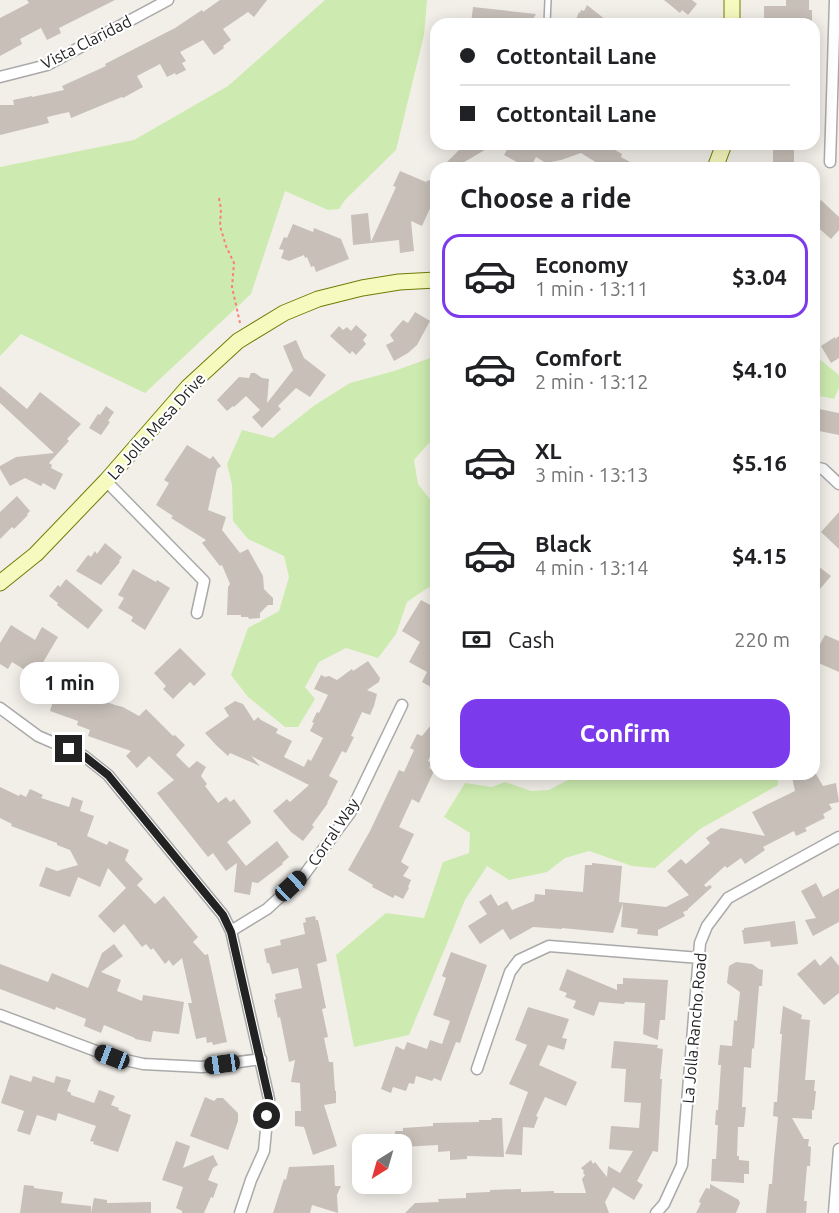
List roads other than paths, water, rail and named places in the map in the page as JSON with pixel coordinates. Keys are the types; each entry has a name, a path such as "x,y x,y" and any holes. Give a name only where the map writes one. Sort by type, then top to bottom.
{"street":[{"name":"Vista Claridad","path":"0,76 47,64 168,0"},
{"path":"732,0 732,18"},
{"path":"830,162 835,0"},
{"name":"La Jolla Mesa Drive","path":"0,584 36,554 106,481 188,387 243,338 284,313 318,299 362,288 399,282 430,280"},
{"path":"820,468 839,483"},
{"path":"106,481 204,581 197,613"},
{"name":"Corral Way","path":"231,932 267,909 304,875 350,813 402,705"},
{"path":"0,708 38,736 84,756 108,775 223,915 231,932 269,1099 264,1151 250,1180 240,1213"},
{"name":"La Jolla Rancho Road","path":"656,1213 664,1204 682,1166 700,943 706,926 728,898 839,837"},
{"path":"477,1069 510,972 519,960 549,946 700,957"},
{"path":"0,1014 112,1057 144,1064 202,1067 261,1059"},
{"path":"834,1213 839,1149"}],"lane":[{"path":"547,18 548,0"}]}
